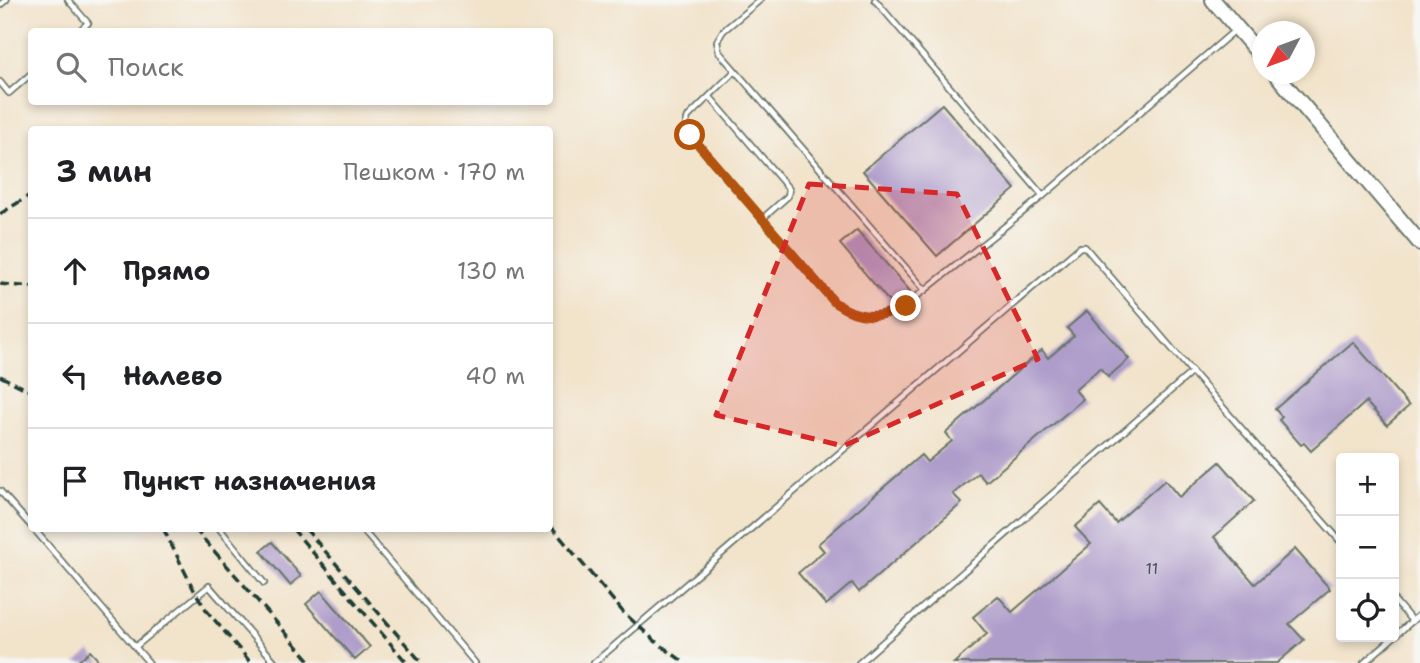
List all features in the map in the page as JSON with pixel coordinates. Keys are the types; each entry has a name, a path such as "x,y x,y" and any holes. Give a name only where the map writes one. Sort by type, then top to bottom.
{"main road":[{"path":"1213,0 1252,45"},
{"path":"1285,84 1420,243"}],"lane":[{"path":"0,5 6,0"},
{"path":"68,0 88,23 82,28"},
{"path":"760,0 723,32 717,41 719,52 925,290"},
{"path":"875,0 1043,196"},
{"path":"735,71 688,117 686,124 690,135 835,303 848,312 869,316 891,313 906,306 1043,196 1237,28"},
{"path":"0,82 9,93 28,76"},
{"path":"710,97 789,189 788,196 762,219"},
{"path":"594,663 1080,247 1085,247 1336,536"},
{"path":"859,663 1192,372"},
{"path":"0,491 28,523"},
{"path":"35,532 149,663"},
{"path":"222,532 264,583"},
{"path":"364,532 475,663"},
{"path":"135,647 209,586 276,663"},
{"path":"1399,606 1412,621"},
{"path":"1364,663 1420,614"}],"highlighted area":[{"path":"809,184 957,194 1038,359 843,446 716,415"}],"building":[{"path":"942,104 1015,189 937,256 863,171"},
{"path":"857,230 910,291 892,305 840,244"},
{"path":"1087,311 1129,359 1108,377 1100,368 1075,390 1083,399 986,482 978,473 953,494 962,503 859,592 852,583 826,605 798,573 824,551 818,544 921,455 927,462 952,441 946,433 1042,350 1048,358 1074,336 1067,328"},
{"path":"1353,342 1409,406 1387,425 1366,402 1311,451 1304,443 1301,445 1279,420 1282,417 1275,409"},
{"path":"1220,462 1254,501 1214,537 1255,584 1295,549 1330,589 1289,624 1304,640 1277,663 954,663 987,634 973,617 998,596 1012,612 1091,544 1075,527 1100,505 1116,523 1165,480 1179,497"},
{"path":"272,542 301,576 290,585 261,551"},
{"path":"321,591 370,647 355,660 306,604"},
{"path":"90,651 101,663 76,663"}],"railway":[{"path":"0,214 28,196"},
{"path":"0,284 28,287"},
{"path":"0,376 28,390"},
{"path":"553,529 623,612 685,663"},
{"path":"165,532 207,611 251,663"},
{"path":"197,532 312,663"},
{"path":"295,532 407,663"},
{"path":"308,532 422,663"}],"route":[{"path":"690,135 835,303 848,312 869,316 891,313 906,306"}]}
